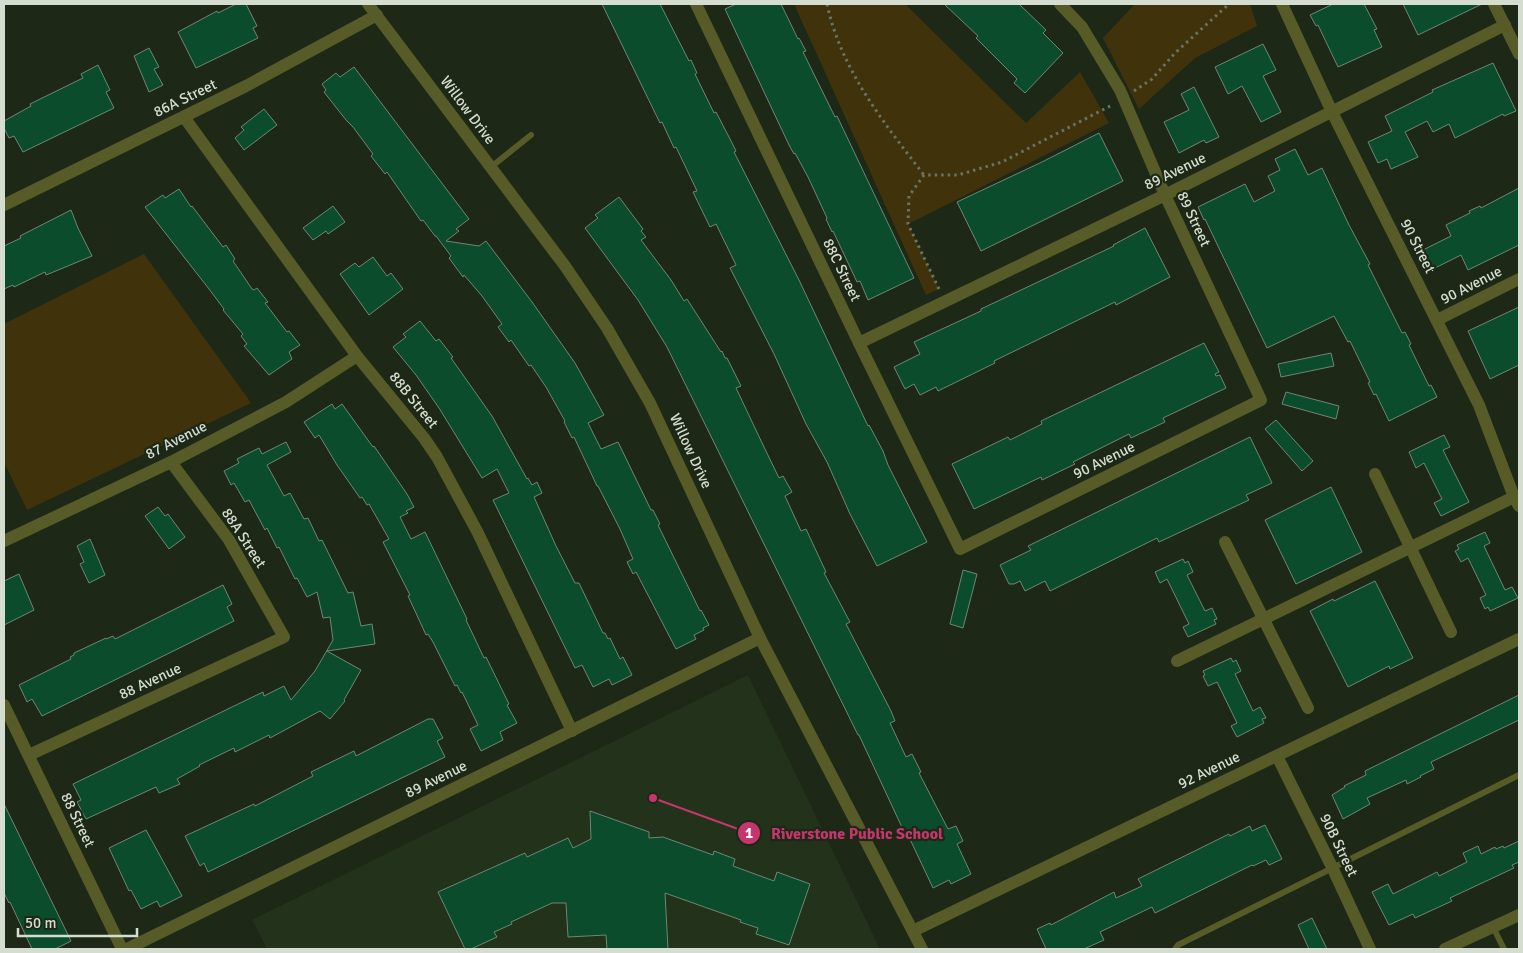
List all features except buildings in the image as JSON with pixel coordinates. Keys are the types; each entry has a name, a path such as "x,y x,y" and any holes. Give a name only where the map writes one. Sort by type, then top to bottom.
{"street":[{"name":"Willow Drive","path":"368,4 565,266 602,320 646,394 760,638 922,949"},
{"name":"88C Street","path":"696,4 960,549"},
{"name":"89 Street","path":"1060,4 1082,27 1120,90 1165,194 1261,400"},
{"name":"90 Street","path":"1282,4 1332,112 1479,405 1517,501"},
{"path":"1494,4 1519,54"},
{"name":"86A Street","path":"4,205 246,86 377,15"},
{"name":"89 Avenue","path":"859,343 1332,112 1505,25"},
{"name":"88B Street","path":"184,117 357,356 424,438 437,457 478,533 572,731"},
{"name":"90 Avenue","path":"1437,320 1519,279"},
{"name":"87 Avenue","path":"4,541 171,462 286,402 357,356"},
{"name":"90 Avenue","path":"960,549 1261,400"},
{"name":"88A Street","path":"171,462 229,540 284,637"},
{"path":"1375,474 1451,632"},
{"path":"1177,661 1410,548 1517,501"},
{"path":"1225,542 1308,708"},
{"name":"88 Avenue","path":"29,755 284,637"},
{"name":"89 Avenue","path":"127,949 760,638"},
{"name":"92 Avenue","path":"913,931 1519,639"},
{"name":"88 Street","path":"4,705 122,949"},
{"name":"90B Street","path":"1277,756 1370,949"},
{"path":"1445,949 1519,914"}],"lane":[{"path":"491,167 531,135"},
{"path":"1175,949 1178,945 1332,867 1519,776"},
{"path":"1493,927 1504,949"}],"path":[{"path":"827,4 844,55 872,106 924,175"},
{"path":"924,175 958,175 1002,162 1123,99 1152,78 1175,53 1229,4"},
{"path":"924,175 909,196 908,224 939,289"}],"shaded area":[{"path":"794,4 905,4 1026,123 1080,72 1109,123 908,224 939,289 926,295"},
{"path":"1135,4 1250,4 1257,26 1195,58 1139,109 1103,38"},
{"path":"144,254 251,403 27,510 4,462 4,324"},
{"path":"748,675 880,949 267,949 252,920"}],"place":[{"name":"Riverstone Public School","path":"653,798"}]}
